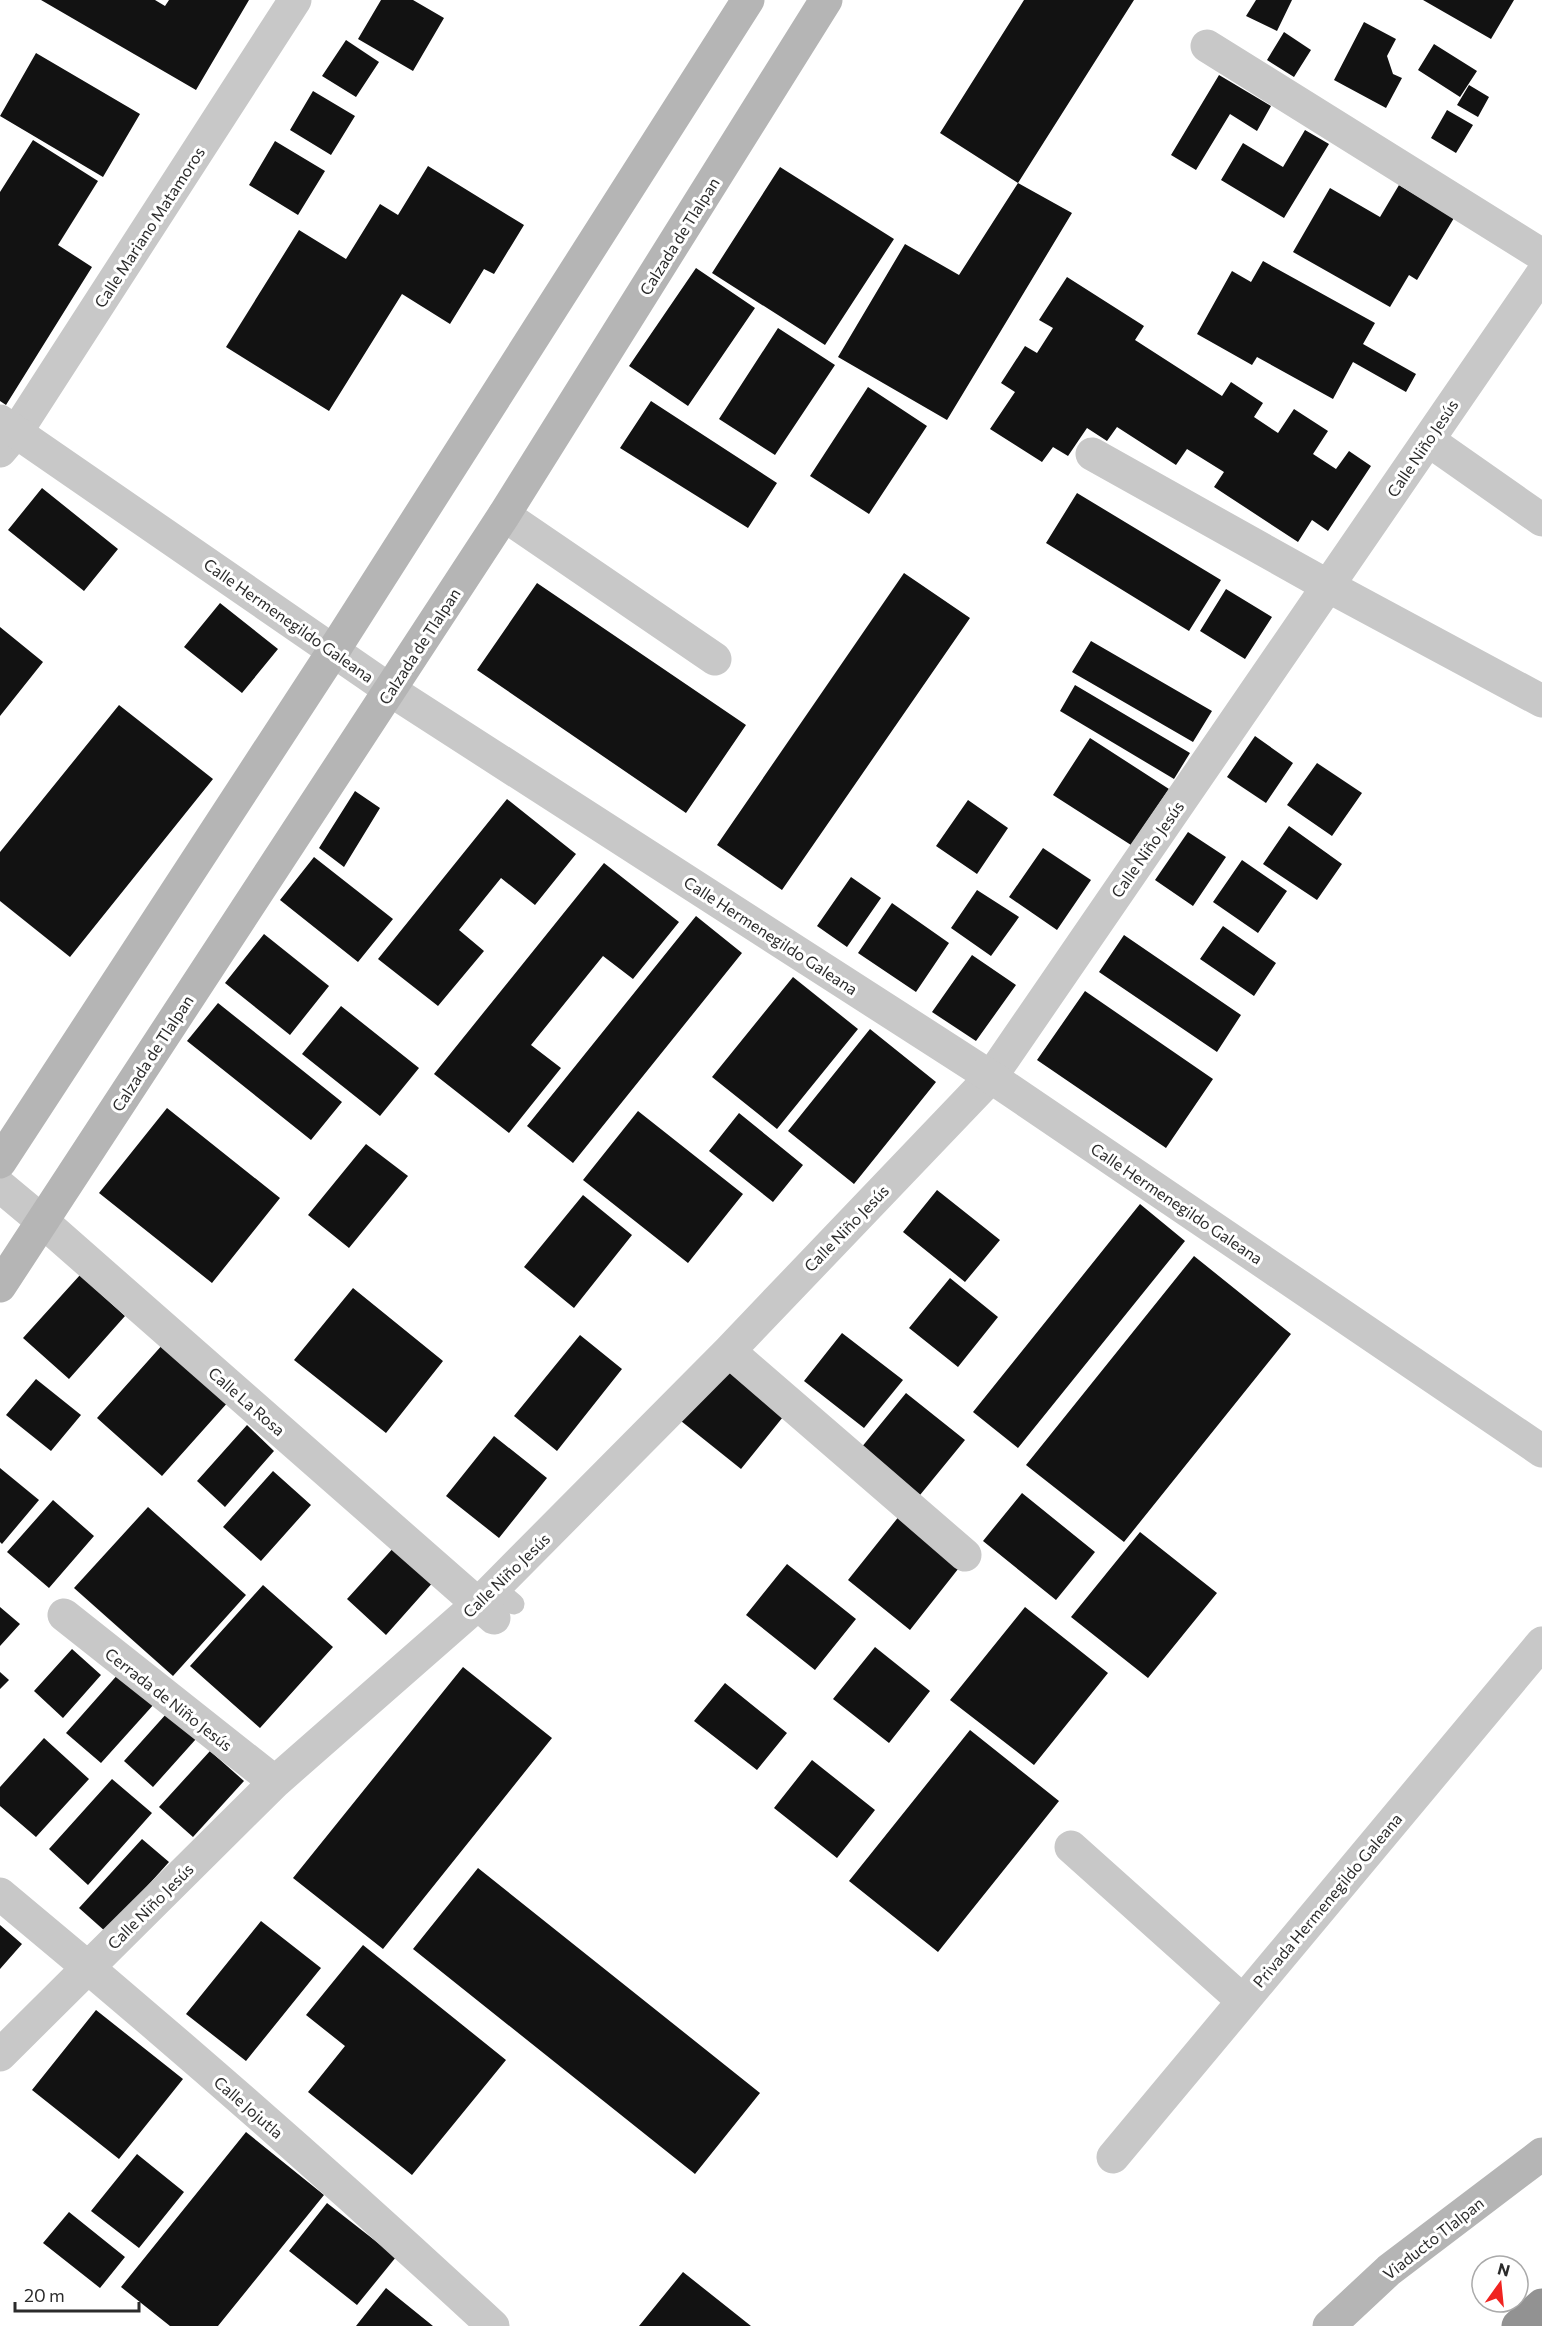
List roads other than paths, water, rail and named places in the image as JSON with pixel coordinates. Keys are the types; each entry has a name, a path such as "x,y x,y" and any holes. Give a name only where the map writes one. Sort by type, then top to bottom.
{"highway":[{"path":"1518,2326 1542,2305"}],"main road":[{"path":"0,1162 334,650 748,0"},
{"name":"Calzada de Tlalpan","path":"0,1286 504,515 826,0"},
{"name":"Viaducto Tlalpan","path":"1329,2326 1389,2270 1542,2154"}],"street":[{"name":"Calle Mariano Matamoros","path":"6,434 295,0"},
{"path":"1207,46 1542,255"},
{"name":"Calle Niño Jesús","path":"0,2055 275,1782 495,1603 729,1351 991,1077 1542,274"},
{"name":"Calle Hermenegildo Galeana","path":"6,434 334,650 390,690 991,1077 1542,1451"},
{"path":"1428,440 1542,520"},
{"path":"1092,454 1328,586 1542,701"},
{"path":"504,515 715,659"},
{"name":"Calle La Rosa","path":"0,1186 495,1603"},
{"path":"729,1351 965,1555"},
{"name":"Cerrada de Niño Jesús","path":"64,1615 275,1782"},
{"name":"Privada Hermenegildo Galeana","path":"1113,2157 1542,1643"},
{"path":"1071,1846 1243,2001"},
{"name":"Calle Jojutla","path":"0,1894 359,2202 493,2326"}]}
